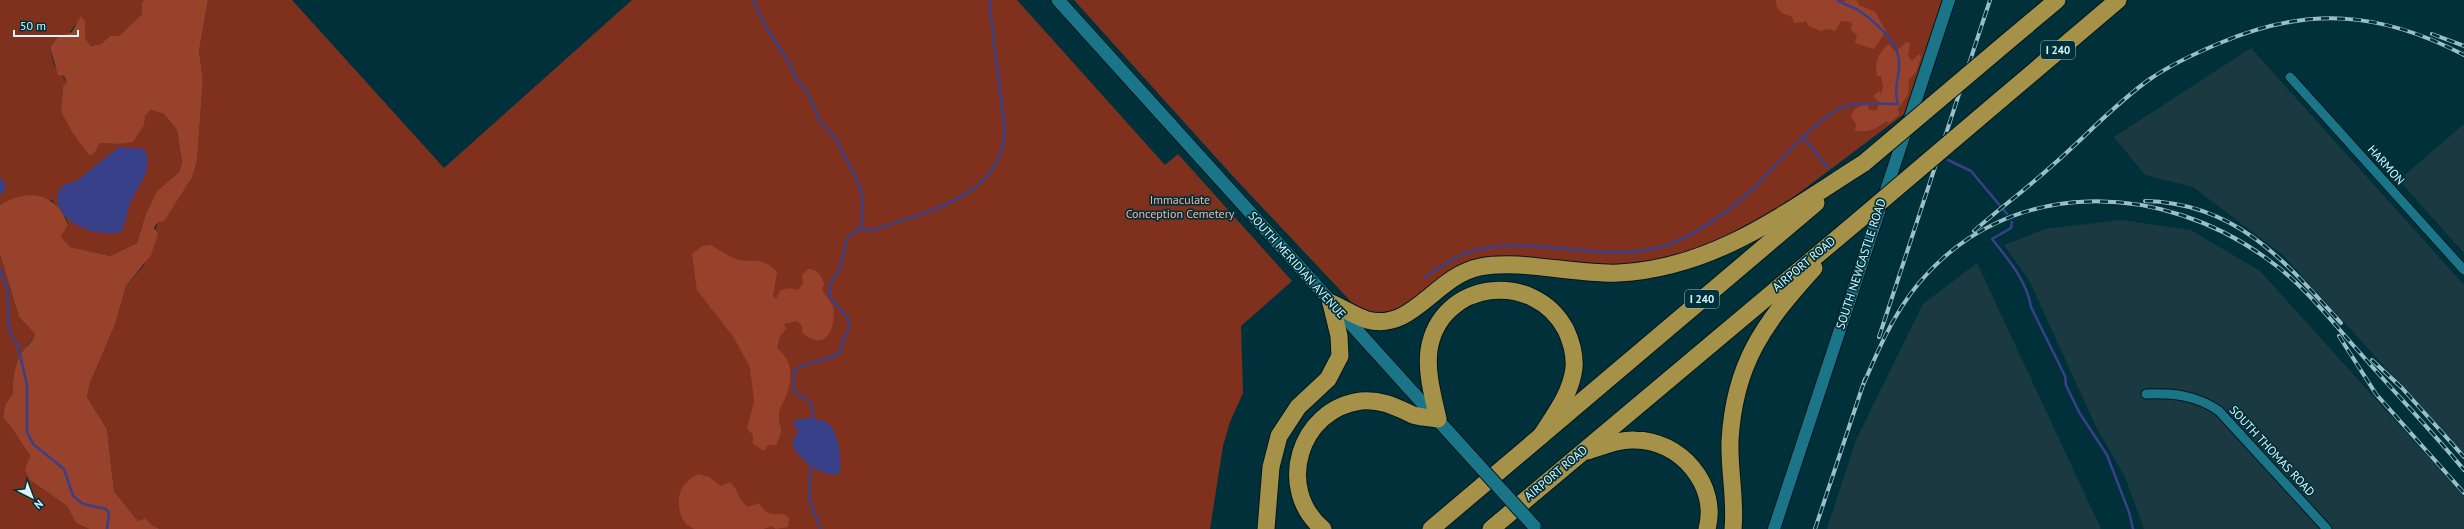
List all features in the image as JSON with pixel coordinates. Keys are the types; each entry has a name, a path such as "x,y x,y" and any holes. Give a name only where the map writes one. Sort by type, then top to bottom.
{"highway":[{"name":"I 240","path":"1431,529 2057,0"},
{"name":"AIRPORT ROAD","path":"1490,529 1835,241 2118,0"},
{"path":"1331,303 1366,319 1391,322 1412,311 1435,291 1459,274 1481,267 1508,265 1618,273 1669,266 1695,260 1745,238 1864,162"},
{"path":"1733,529 1734,514 1730,442 1734,407 1749,356 1768,322 1835,241"},
{"path":"1323,529 1308,513 1298,489 1297,464 1306,438 1323,417 1348,404 1373,401 1393,405 1414,415 1438,419 1428,364 1432,338 1438,326 1455,306 1466,298 1488,291 1515,291 1541,302 1552,311 1569,337 1573,352 1574,367 1567,393 1541,436"},
{"path":"1266,529 1271,467 1279,436 1298,407 1328,379 1340,356 1339,336 1331,303"},
{"path":"1580,453 1620,441 1636,440 1653,442 1669,449 1684,459 1696,472 1705,487 1709,504 1707,529"}],"main road":[{"name":"SOUTH MERIDIAN AVENUE","path":"1058,0 1536,528"}],"street":[{"name":"SOUTH NEWCASTLE ROAD","path":"1774,529 1949,0"},
{"name":"HARMON","path":"2290,77 2464,270"},
{"name":"SOUTH THOMAS ROAD","path":"2146,394 2185,395 2209,404 2219,411 2327,529"}],"shaded area":[{"path":"144,0 208,0 199,51 203,80 197,161 192,178 164,221 158,222 154,228 158,234 151,255 126,286 115,325 90,383 87,397 107,429 114,491 138,521 145,518 152,525 160,529 89,529 76,523 67,506 30,480 25,470 30,456 11,427 3,418 5,405 13,393 13,382 16,367 22,352 30,343 35,334 19,317 0,254 0,205 20,196 40,196 49,200 57,206 68,225 61,237 70,247 110,256 137,243 146,213 157,191 179,172 182,162 177,130 164,114 151,110 145,116 144,125 133,142 117,144 100,143 94,154 89,155 72,132 61,111 63,86 67,82 64,76 58,75 50,47 58,37 72,32 81,16 85,22 85,38 91,46 101,44 110,36 119,36 142,14 142,2"},
{"path":"1776,0 1837,0 1839,3 1847,0 1857,0 1859,5 1875,12 1886,31 1874,49 1855,43 1857,35 1851,30 1852,22 1841,21 1835,31 1826,29 1821,31 1809,26 1805,20 1804,22 1794,23 1792,17 1778,10"},
{"path":"1907,42 1910,43 1908,56 1912,61 1919,54 1921,57 1916,72 1909,80 1908,95 1898,109 1899,115 1889,123 1886,121 1872,130 1855,131 1856,124 1851,117 1855,109 1859,106 1868,105 1869,110 1877,110 1879,102 1873,96 1879,91 1881,95 1883,87 1881,76 1877,76 1876,72 1880,54 1889,44 1895,52"},
{"path":"2251,48 2464,285 2464,454 2283,255 2193,187 2145,175 2114,137"},
{"path":"2464,124 2464,253 2399,180"},
{"path":"119,147 145,149 147,157 146,171 130,204 122,231 105,233 85,229 68,219 62,212 58,204 58,191 65,184 76,181"},
{"path":"0,177 5,183 5,190 0,195"},
{"path":"2121,220 2191,230 2260,271 2464,497 2464,529 2144,529 2125,477 2096,427 2029,280 2004,245 2045,229"},
{"path":"711,245 733,258 766,263 771,267 777,272 773,296 776,299 781,290 789,288 798,290 803,284 802,275 808,269 814,270 822,277 824,283 822,289 833,307 834,316 831,331 823,339 817,340 810,338 802,332 802,326 797,321 784,324 786,329 780,336 777,348 787,359 790,371 790,385 779,411 781,434 776,445 768,445 764,451 753,444 753,435 747,428 754,401 750,367 734,338 697,290 692,254 702,246"},
{"path":"1977,263 2101,529 1827,529 1856,440 1923,304"},
{"path":"812,418 827,422 835,433 840,453 840,473 827,474 814,468 802,458 793,447 793,439 798,433 793,420"},
{"path":"698,474 709,477 721,486 730,482 744,504 748,507 759,503 764,510 769,513 784,514 789,518 788,527 776,529 772,526 763,529 695,529 691,527 682,518 679,506 679,497 684,485"}],"green space":[{"path":"0,0 144,0 142,2 142,14 119,36 110,36 101,44 91,46 85,38 85,22 75,25 68,35 58,37 50,47 54,65 67,82 63,86 61,111 94,154 100,143 117,144 151,110 164,114 177,130 182,162 179,172 157,191 146,213 137,243 110,256 69,247 61,237 68,225 66,218 52,200 9,200 0,205"},
{"name":"Immaculate Conception Cemetery","path":"208,0 292,0 444,168 632,0 1017,0 1165,165 1178,154 1292,281 1241,326 1243,393 1230,422 1223,446 1210,529 160,529 152,525 145,518 138,521 114,491 107,429 87,397 90,383 115,325 126,286 144,265 158,222 173,207 192,178 197,161 203,80 199,51"},
{"path":"1074,0 1945,0 1908,111 1783,205 1730,241 1637,267 1507,260 1407,310 1385,318 1356,307 1230,173"},
{"path":"0,254 19,317 35,334 22,352 16,367 13,393 5,405 3,418 11,427 30,456 28,464 30,480 67,506 76,523 89,529 0,529"}],"waterway":[{"path":"753,0 766,27 791,66 793,74 808,93 819,120 835,138 859,184 863,204 860,229 852,233 848,238 839,271 832,281 829,289 833,302 845,314 849,321 849,326 842,343 841,351 832,357 804,365 794,371 794,392 809,401 813,412 812,419"},
{"path":"860,229 873,230 937,208 957,199 975,187 990,172 1000,154 1005,131 989,0"},
{"path":"1425,277 1460,255 1491,247 1516,246 1617,252 1642,251 1667,245 1702,228 1735,204 1755,187 1813,127 1839,109 1850,105 1874,103 1898,104 1896,87 1899,73 1899,62 1898,55 1891,40 1880,27 1867,16 1837,0"},
{"path":"1804,138 1829,169"},
{"path":"1948,160 1971,171 2007,214"},
{"path":"2012,222 2011,228 1992,239 2021,279 2029,297 2031,307 2065,376 2066,385 2079,412 2107,455 2129,512 2133,529"},
{"path":"0,269 8,292 9,330 18,346 27,385 27,432 33,444 64,469 73,496 83,504 106,509 109,513 107,529"},
{"path":"811,462 809,499 821,529"}],"railway":[{"path":"1879,337 1990,0"},
{"path":"1974,231 2045,172 2137,88 2167,68 2193,55 2252,31 2283,23 2313,19 2343,19 2373,22 2403,29 2433,40 2464,55"},
{"path":"2432,34 2464,46"},
{"path":"2145,201 2177,204 2206,212 2232,224 2256,240 2278,258 2300,278 2341,323"},
{"path":"1864,383 1881,344 1910,294 1919,283 1956,248 1997,223 2041,207 2088,202 2136,204 2183,216 2228,235 2270,261 2283,271 2318,305 2464,470"},
{"path":"2339,336 2376,394 2464,493"},
{"path":"2372,360 2402,388 2464,457"},
{"path":"1815,529 1865,379"}]}
